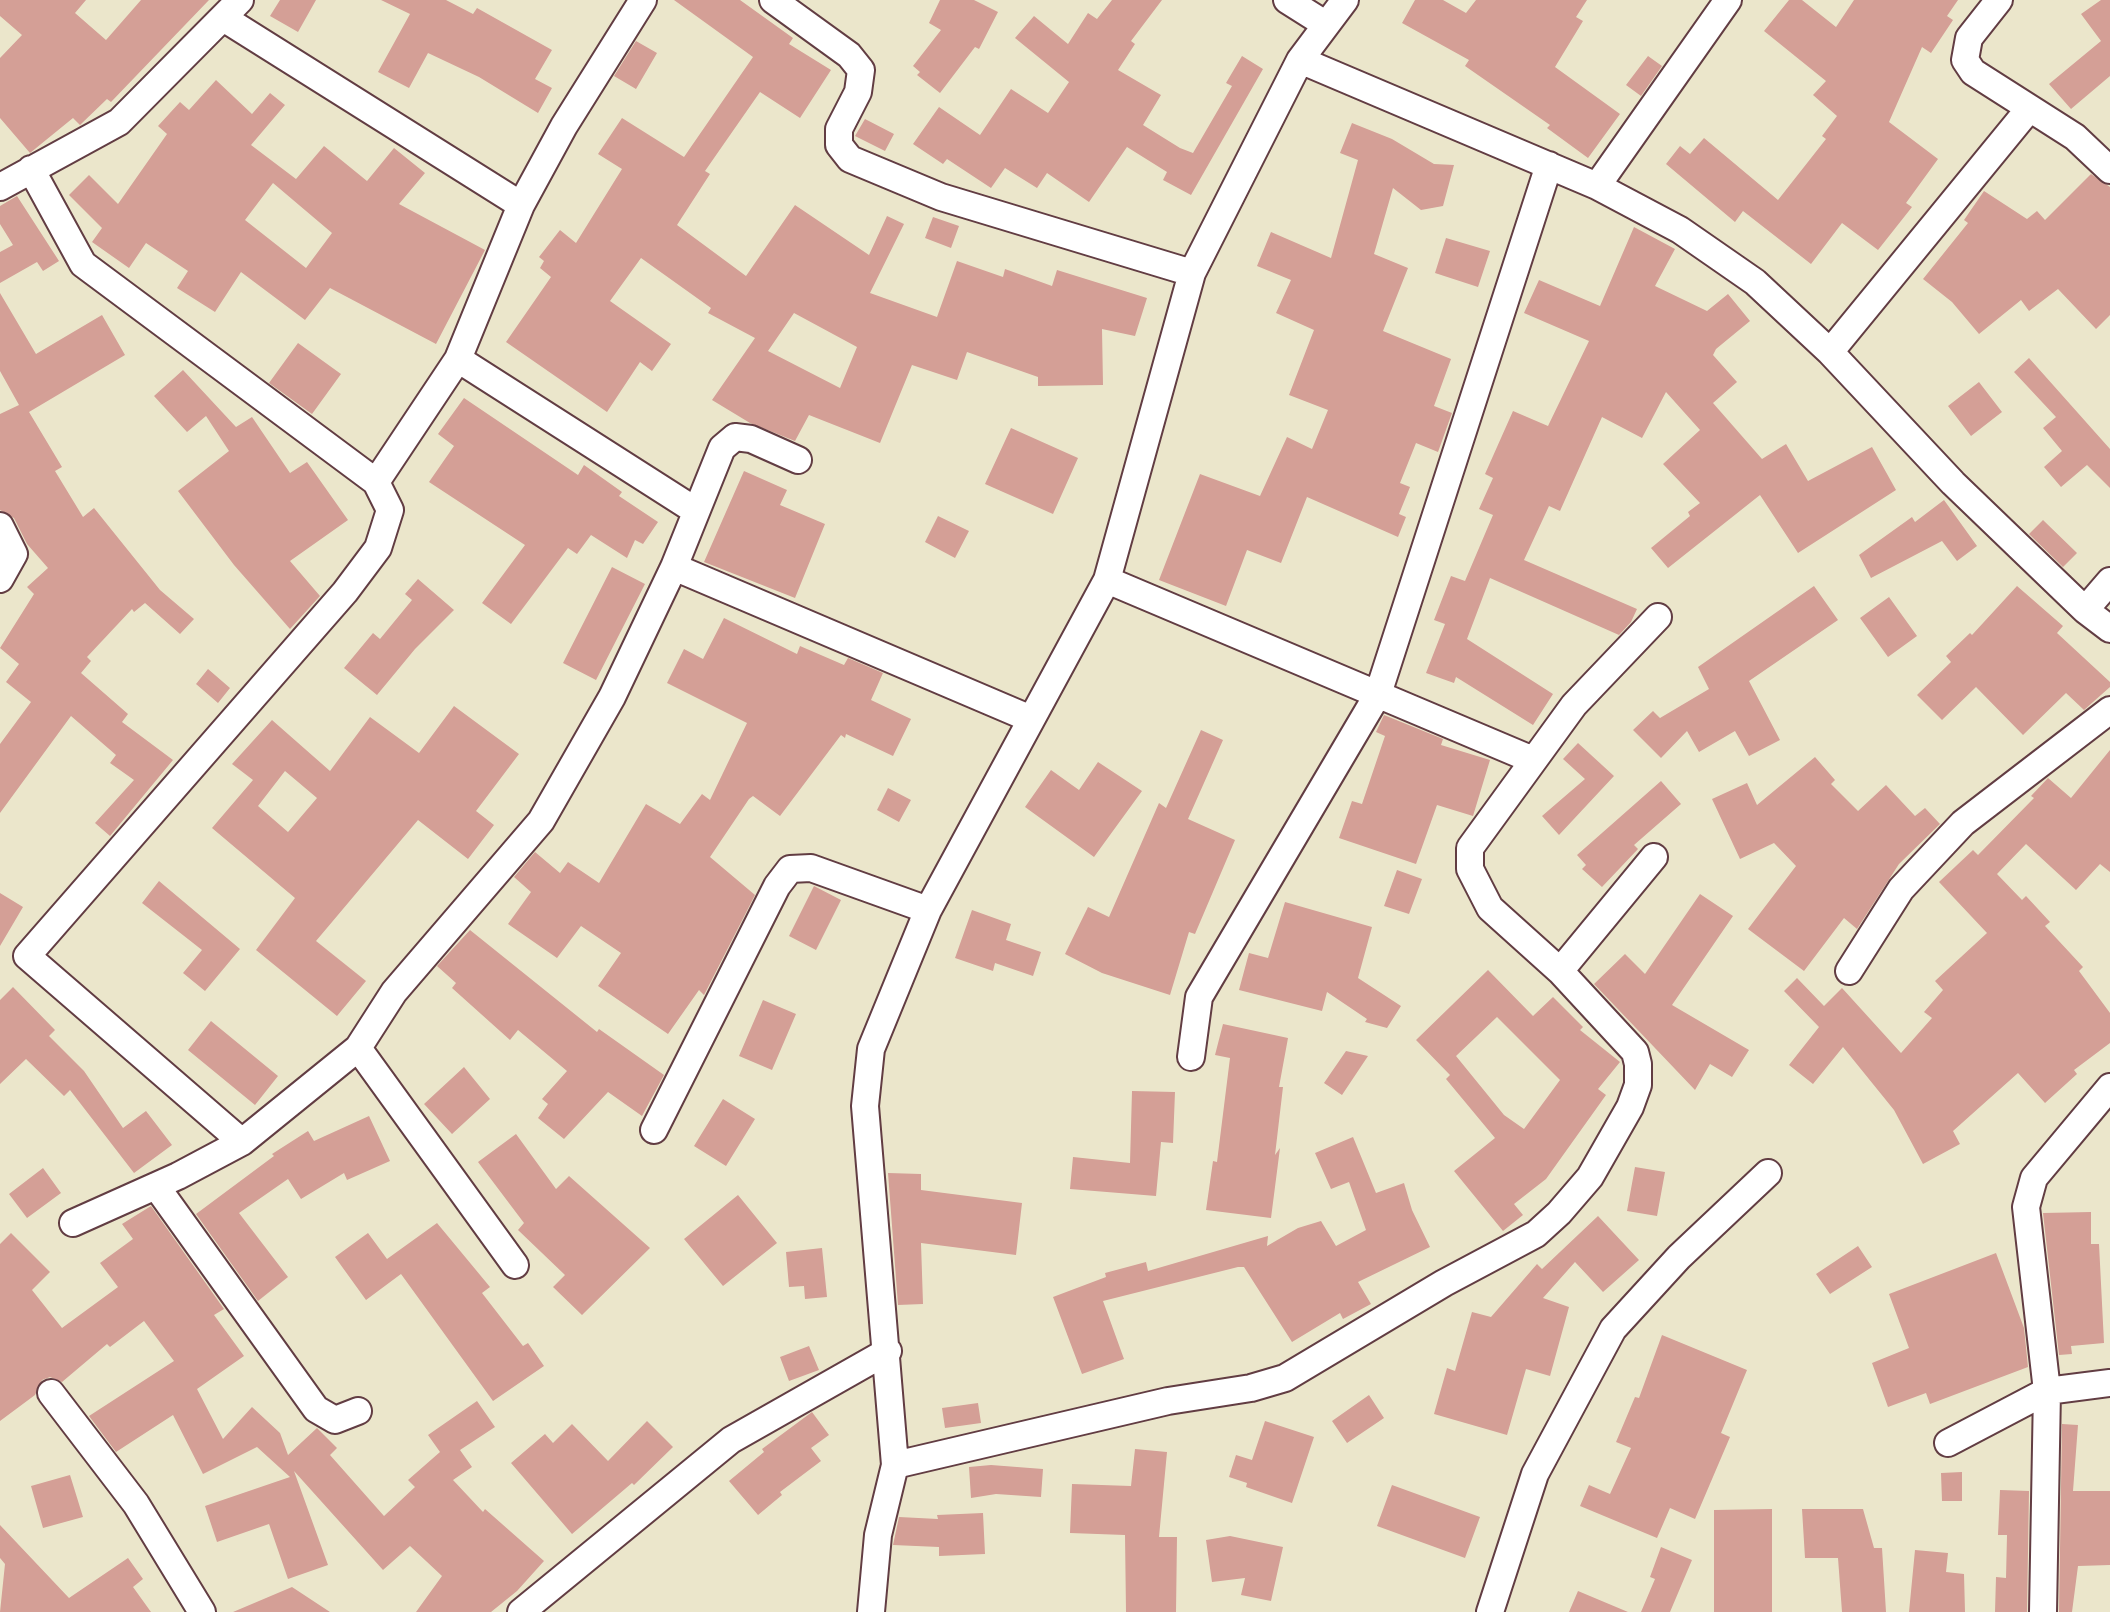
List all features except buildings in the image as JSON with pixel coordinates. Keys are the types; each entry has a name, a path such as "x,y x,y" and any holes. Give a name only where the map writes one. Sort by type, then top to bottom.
{"street":[{"path":"376,482 458,359 521,205 564,126 643,0"},
{"path":"773,0 849,55 861,70 858,92 839,129 839,145 850,159 941,197 1192,273"},
{"path":"1287,0 1325,24"},
{"path":"871,1612 878,1535 895,1465 888,1351 865,1106 871,1049 928,910 1107,580 1192,273 1300,60 1345,0"},
{"path":"1597,186 1728,0"},
{"path":"1999,0 1969,38 1965,60 1973,72 2075,137 2110,170"},
{"path":"0,187 119,122 233,9 521,205"},
{"path":"1300,60 1597,186 1680,230 1755,282 1830,352 1953,483 2085,610 2110,629"},
{"path":"1830,352 2029,109"},
{"path":"1191,1057 1199,997 1378,694 1549,165"},
{"path":"31,169 83,264 376,482 390,510 378,548 266,686 27,956 242,1142"},
{"path":"458,359 696,511"},
{"path":"73,1223 156,1186 242,1142 358,1048 394,992 541,821 612,697 674,567 722,448 735,437 751,439 798,460"},
{"path":"0,526 14,554 0,579"},
{"path":"674,567 1031,719"},
{"path":"1107,580 1533,760"},
{"path":"2085,610 2110,581"},
{"path":"895,1465 1168,1401 1251,1388 1285,1378 1444,1283 1536,1234 1590,1177 1630,1107 1638,1085 1635,1052 1560,971 1490,908 1470,869 1470,848 1574,705 1658,617"},
{"path":"1849,971 1901,889 1963,823 2110,710"},
{"path":"1560,971 1654,857"},
{"path":"654,1130 777,886 790,869 811,868 928,910"},
{"path":"358,1048 515,1265"},
{"path":"2043,1612 2047,1391 2026,1207 2034,1178 2110,1087"},
{"path":"1490,1612 1535,1474 1613,1329 1679,1257 1768,1173"},
{"path":"156,1186 316,1409 335,1420 358,1411"},
{"path":"521,1612 731,1440 888,1351"},
{"path":"1948,1443 2047,1391 2110,1383"},
{"path":"51,1393 136,1504 202,1612"}]}
